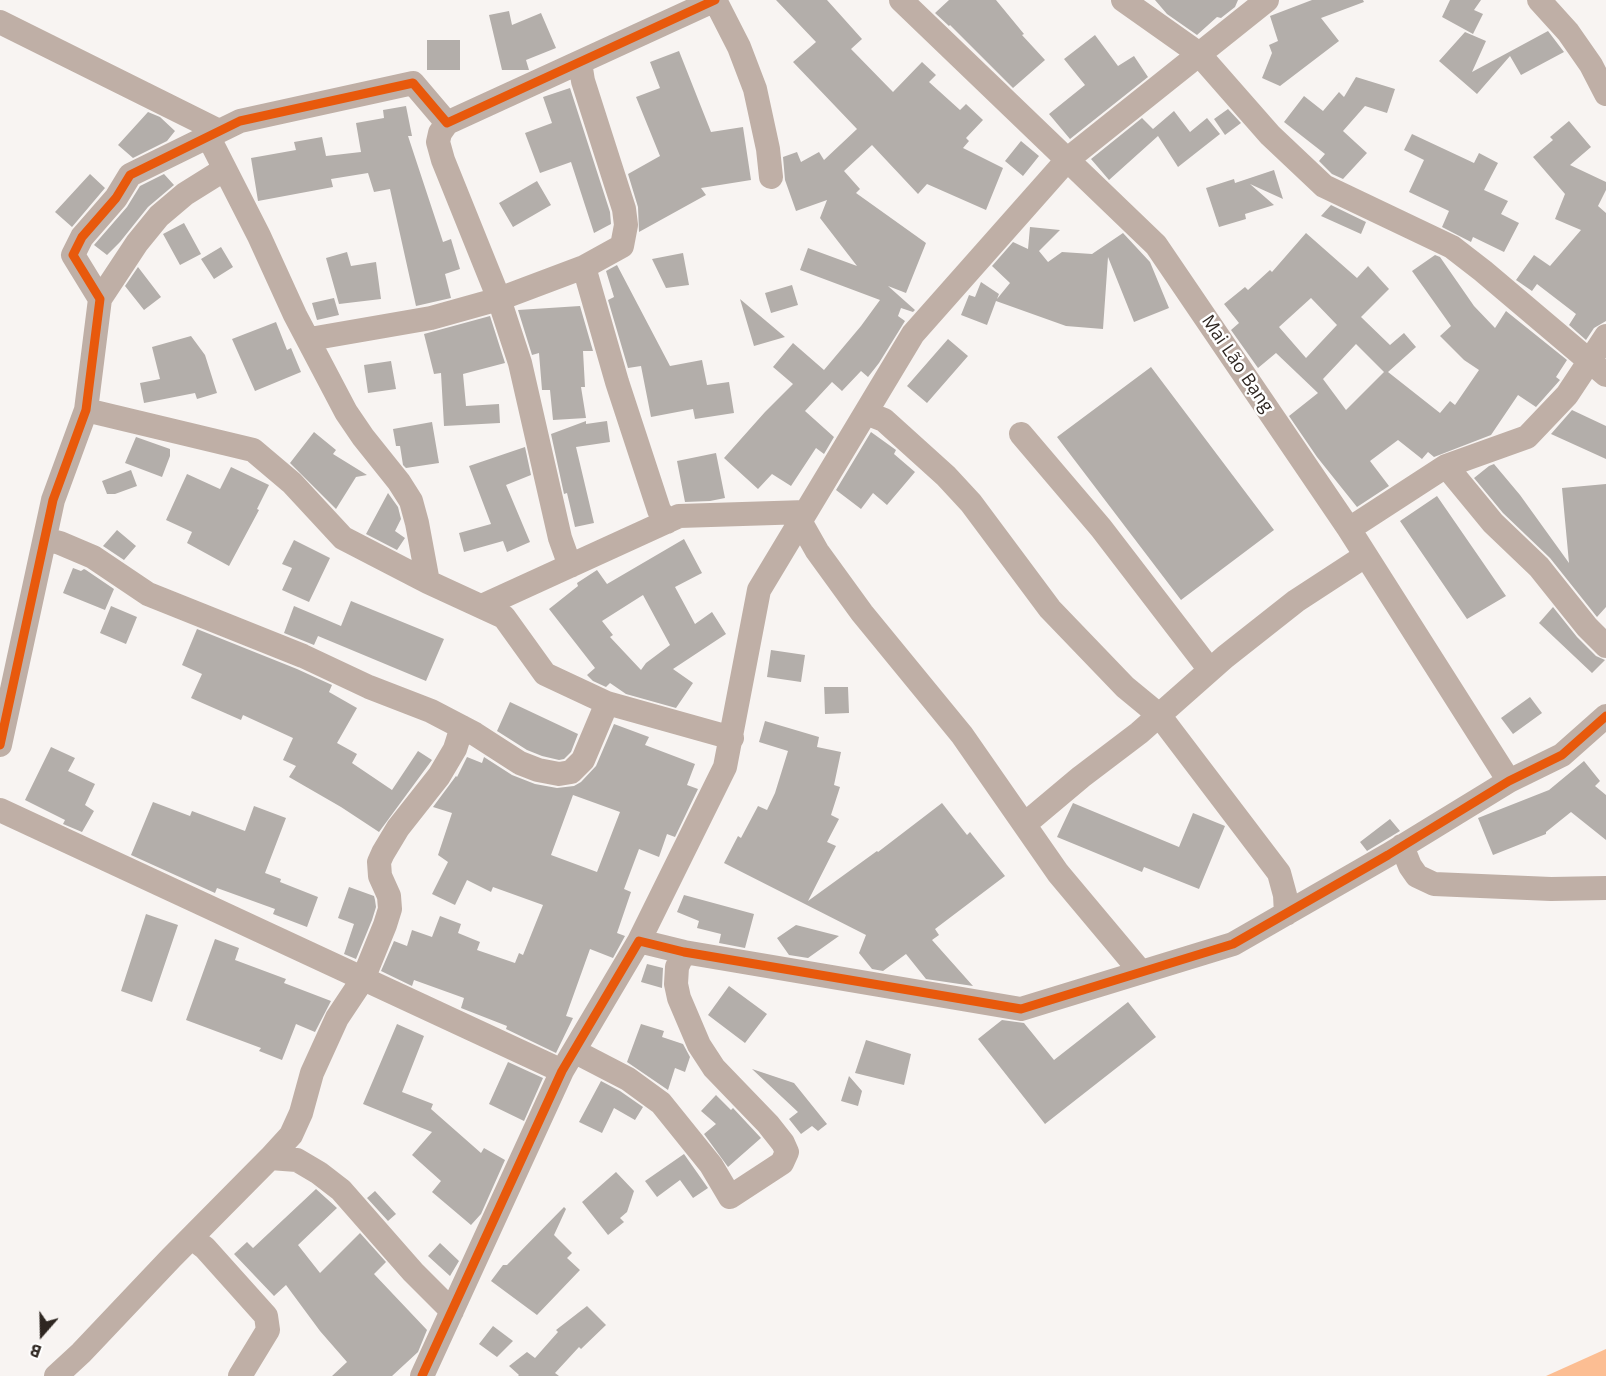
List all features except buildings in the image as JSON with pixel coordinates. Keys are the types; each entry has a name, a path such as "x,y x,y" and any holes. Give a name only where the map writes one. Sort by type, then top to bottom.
{"street":[{"path":"570,566 560,538 520,363 499,299 443,160 438,142 440,133 447,123 715,0 739,47 755,89 768,149 771,177"},
{"name":"Mai Lão Bạng","path":"901,0 1156,245 1349,529 1509,781"},
{"path":"1122,0 1198,53 1270,135 1324,186 1452,248 1483,271 1598,368"},
{"path":"422,1376 568,1061 639,941 725,767 759,590 913,334 1068,159 1267,0"},
{"path":"1539,0 1568,32 1591,66 1606,94"},
{"path":"0,22 214,134 225,170 346,412 411,501 428,582"},
{"path":"310,339 431,318 499,299 584,267 622,246 626,225 624,209 583,81 580,62"},
{"path":"100,299 73,255 82,237 116,198 130,175 240,121 413,83 447,123"},
{"path":"0,745 53,500 86,410 100,299 137,243 159,216 185,194 225,170"},
{"path":"584,267 617,382 659,510 667,522"},
{"path":"1349,529 1446,466 1527,437 1598,368 1606,336"},
{"path":"86,410 253,450 292,483 343,538 428,582 504,617 545,674 607,703 732,738"},
{"path":"866,413 884,420 946,476 971,503 1050,609 1125,687 1159,715 1279,873 1285,895 1286,914"},
{"path":"1021,434 1101,528 1210,670"},
{"path":"1446,466 1493,523 1539,567 1587,627 1606,646"},
{"path":"482,606 679,516 803,517"},
{"path":"803,517 817,551 862,613 962,735 1058,873 1141,972"},
{"path":"45,539 93,557 148,594 303,656 369,687 431,711 462,726 520,763 538,770 559,774 571,772 583,760 607,703"},
{"path":"1025,824 1296,601 1365,556"},
{"path":"639,941 684,952 1021,1009 1233,944 1509,781 1562,755 1606,716"},
{"path":"56,1376 270,1158 294,1128 301,1113 312,1072 338,1018 363,979 385,925 390,909 389,896 380,876 379,862 398,828 440,776 455,749 462,726"},
{"path":"0,810 363,979 568,1061 635,1083 661,1102 711,1165 730,1197 782,1163 787,1152 768,1124 714,1068 699,1045 679,998 676,984 677,968 684,952"},
{"path":"1401,846 1417,876 1434,884 1551,890 1606,888"},
{"path":"270,1158 297,1160 341,1190 413,1272 452,1311"},
{"path":"192,1238 205,1248 266,1316 268,1330 264,1340 240,1376"}],"shaded area":[{"path":"1606,1349 1606,1376 1546,1376"}],"cycle path":[{"path":"0,745 53,500 86,410 100,299 73,255 82,237 116,198 130,175 240,121 413,83 447,123 715,0"},
{"path":"422,1376 562,1071 639,941 684,952 1021,1009 1233,944 1388,855 1509,781 1562,755 1606,716"}]}
